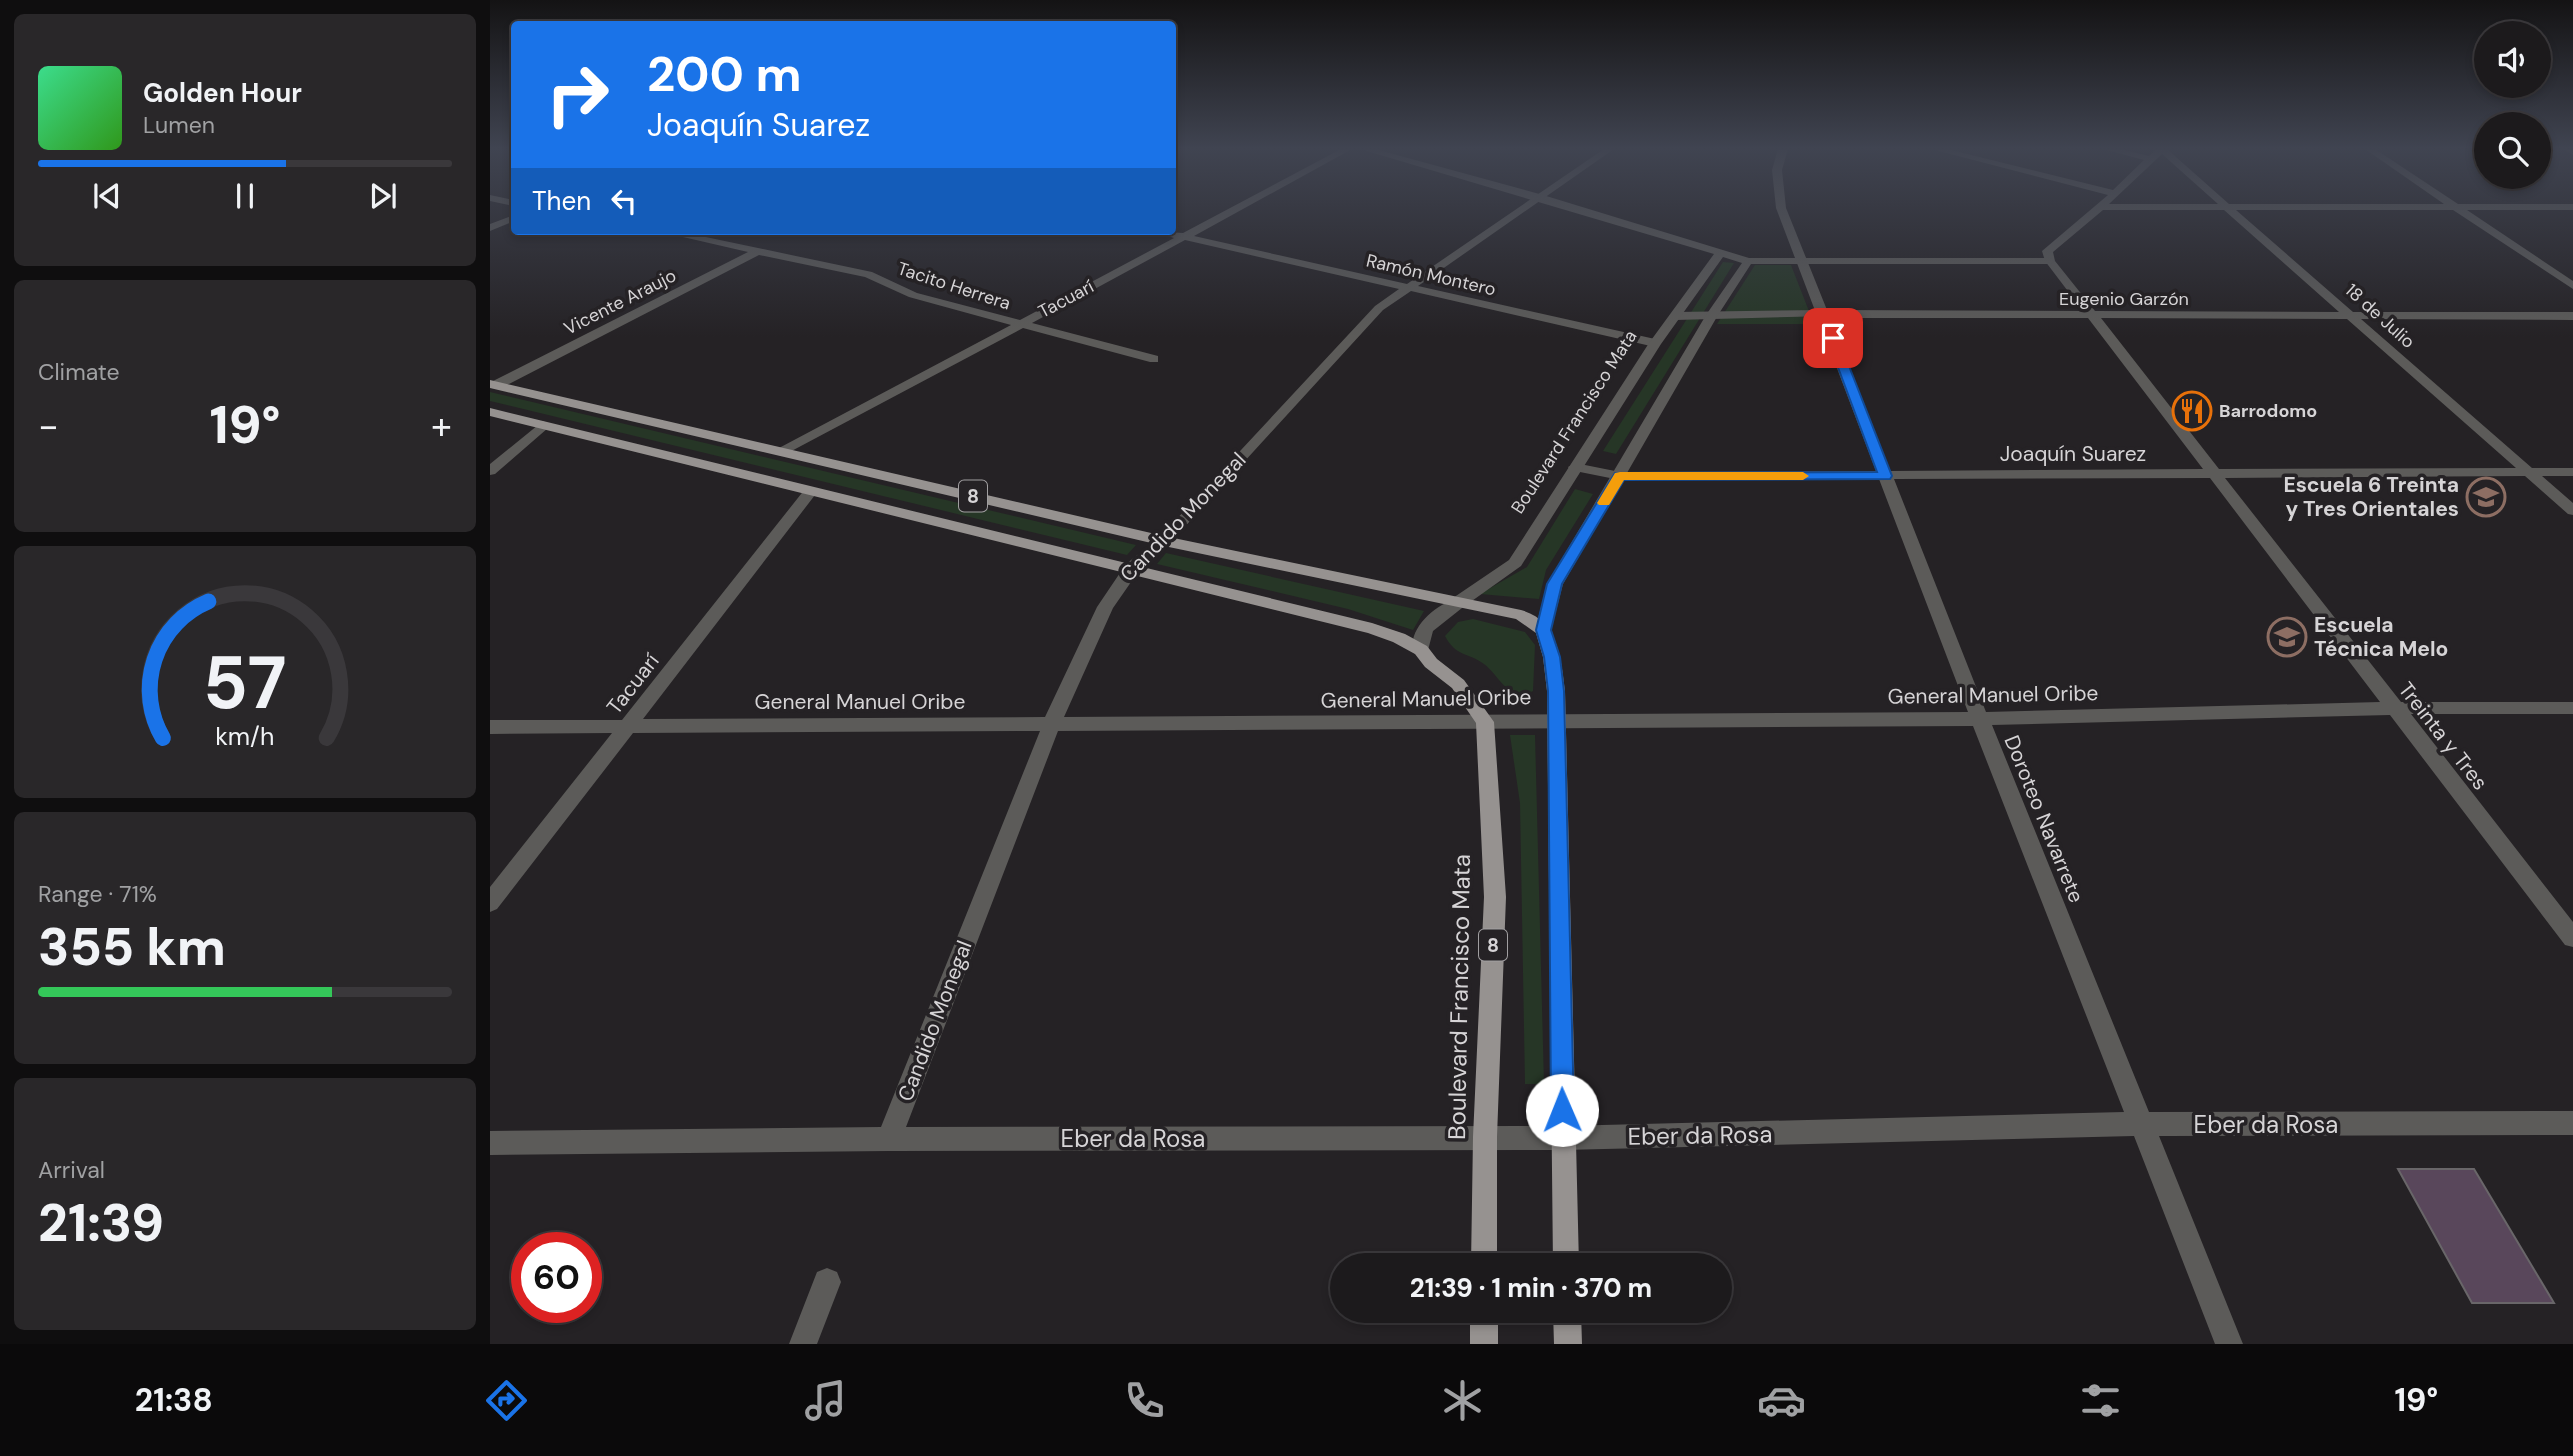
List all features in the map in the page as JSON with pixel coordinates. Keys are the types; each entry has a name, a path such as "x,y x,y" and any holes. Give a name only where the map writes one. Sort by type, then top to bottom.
{"main road":[{"name":"8","path":"493,385 1164,541 1456,604 1521,615 1543,630"},
{"name":"8","path":"490,412 1371,629 1399,638 1421,650 1431,663 1458,684 1485,722"},
{"path":"1543,630 1552,657 1556,691 1566,1253"},
{"name":"Boulevard Francisco Mata","path":"1484,1253 1485,1137 1495,897 1485,722"},
{"path":"1484,1323 1484,1344"},
{"path":"1567,1323 1568,1344"}],"street":[{"name":"Tacuarí","path":"784,451 1230,212"},
{"name":"Candido Monegal","path":"890,1139 1051,725 1105,607 1132,568 1164,541 1366,320 1518,212"},
{"path":"1588,212 1748,261 1799,255"},
{"name":"Doroteo Navarrete","path":"1782,212 1980,719 2229,1344"},
{"path":"1721,252 2049,256 2095,212"},
{"name":"18 de Julio","path":"2234,212 2573,511"},
{"path":"2464,212 2573,286"},
{"path":"490,228 511,219"},
{"name":"Tacito Herrera","path":"683,235 868,274 913,295 1154,359"},
{"name":"Ramón Montero","path":"1174,235 1655,343"},
{"name":"Vicente Araujo","path":"493,385 760,250"},
{"name":"Boulevard Francisco Mata","path":"1421,650 1419,642 1427,625 1515,563 1655,343 1721,252"},
{"name":"Treinta y Tres","path":"2049,256 2213,474 2573,938"},
{"path":"1543,630 1555,584 1712,315 1748,261"},
{"name":"Eugenio Garzón","path":"1675,316 2573,316"},
{"path":"490,471 543,425"},
{"name":"Joaquín Suarez","path":"1574,467 1620,476 2573,471"},
{"name":"Tacuarí","path":"490,903 810,492"},
{"name":"General Manuel Oribe","path":"490,727 1980,719 2395,708 2573,708"},
{"name":"Eber da Rosa","path":"490,1143 890,1139 1563,1138 2140,1124 2573,1124"},
{"path":"803,1344 827,1282"}],"green space":[{"path":"1723,262 1734,263 1616,454 1603,451"},
{"path":"1755,265 1791,265 1814,324 1717,324"},
{"path":"490,392 1136,545 1127,555 490,401"},
{"path":"1575,489 1593,494 1546,570 1539,599 1480,594 1527,567"},
{"path":"1166,553 1424,611 1413,630 1348,609 1157,564"},
{"path":"1473,619 1525,632 1535,645 1533,691 1525,694 1511,692 1484,664 1453,648 1445,636 1458,622"},
{"path":"1510,735 1535,735 1544,1084 1525,1084 1520,803"}],"building":[{"path":"2398,1169 2474,1169 2554,1303 2472,1303"}],"slow traffic":[{"path":"1604,503 1620,476 1803,476"}],"place":[{"name":"Barrodomo","path":"2192,411"},
{"name":"Escuela 6 Treinta y Tres Orientales","path":"2486,497"},
{"name":"Escuela Técnica Melo","path":"2287,637"}],"route":[{"path":"1562,1110 1556,691 1552,657 1543,630 1555,584 1620,476 1885,476 1833,338"}]}
